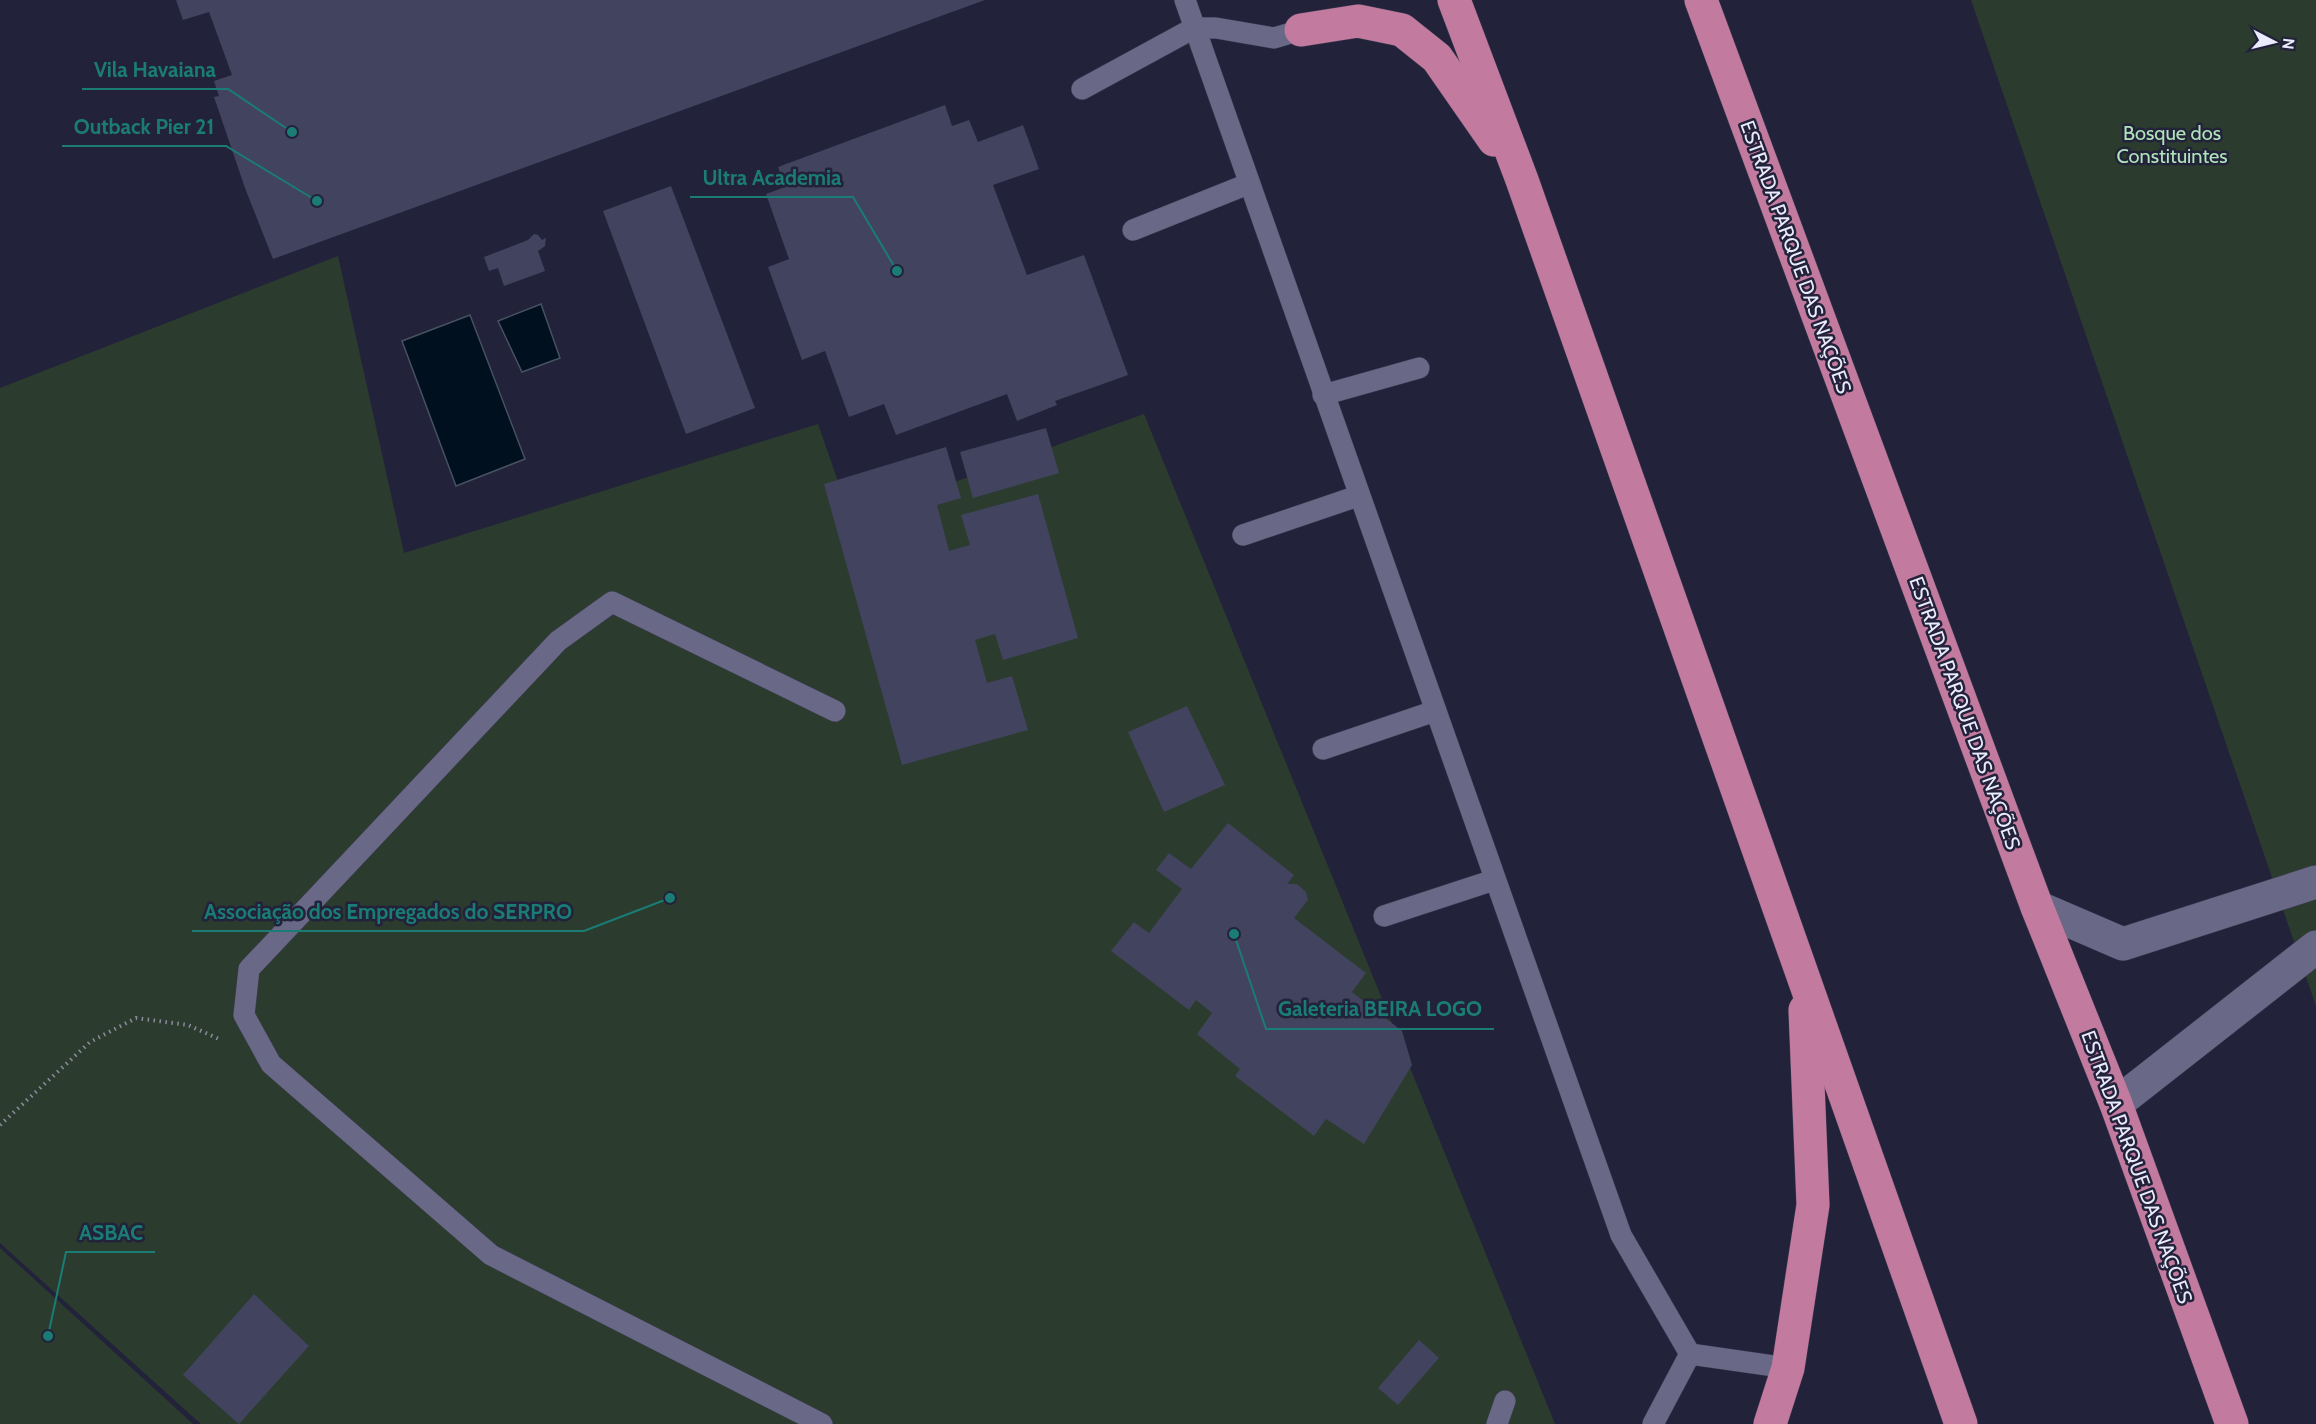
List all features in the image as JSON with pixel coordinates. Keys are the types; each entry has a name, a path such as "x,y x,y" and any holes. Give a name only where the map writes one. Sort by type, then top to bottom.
{"highway":[{"path":"1454,0 1522,180 1961,1424"},
{"name":"ESTRADA PARQUE DAS NAÇÕES","path":"1701,0 2037,907 2116,1104 2232,1424"},
{"path":"1301,30 1358,21 1402,30 1437,58 1522,180"},
{"path":"1770,1424 1788,1368 1813,1205 1803,975"}],"street":[{"path":"2037,907 2123,944 2316,882"},
{"path":"2116,1104 2316,947"}],"lane":[{"path":"1185,0 1358,496 1621,1235 1690,1354"},
{"path":"1082,89 1194,28 1216,27 1274,38 1301,30"},
{"path":"1133,230 1248,184"},
{"path":"1323,394 1419,368"},
{"path":"1243,535 1358,496"},
{"path":"822,1424 491,1255 271,1065 244,1015 249,969 558,641 612,602 835,711"},
{"path":"1323,749 1435,711"},
{"path":"1384,916 1494,880"},
{"path":"1690,1354 1788,1368"},
{"path":"1653,1424 1690,1354"},
{"path":"1497,1424 1505,1401"}],"path":[{"path":"0,1125 90,1042 136,1018 188,1024 271,1065"}],"green space":[{"name":"Bosque dos Constituintes","path":"1971,0 2316,0 2316,1006"},
{"path":"338,256 404,553 818,424 851,519 1144,414 1555,1424 201,1424 0,1243 0,388"},
{"path":"0,1248 193,1424 0,1424"}],"water":[{"path":"541,304 560,358 522,372 498,321"},
{"path":"470,315 525,459 456,486 402,341"}],"building":[{"path":"176,0 985,0 273,259 245,188 214,97 219,96 214,81 232,75 209,12 183,20"},
{"path":"945,105 952,126 969,120 978,142 1023,125 1039,169 993,185 1027,275 1084,255 1128,375 1055,401 1057,405 1017,421 1007,394 896,435 884,404 849,417 825,351 802,360 768,267 789,259 766,194 785,187 778,167"},
{"path":"671,186 755,408 686,434 603,211"},
{"path":"534,234 542,240 546,238 545,246 538,251 545,271 504,286 498,268 489,271 484,257 528,240"},
{"path":"1046,428 1059,473 973,498 960,452"},
{"path":"946,447 961,498 937,505 949,551 970,545 961,515 1038,494 1078,638 1003,660 995,634 975,640 987,683 1012,676 1028,730 902,765 824,484"},
{"path":"1187,706 1225,785 1164,812 1128,732"},
{"path":"1228,823 1294,875 1287,884 1297,884 1306,892 1308,900 1294,918 1366,973 1352,992 1402,1031 1412,1065 1364,1144 1326,1119 1314,1136 1235,1076 1240,1069 1197,1034 1212,1013 1196,1000 1189,1010 1111,951 1134,922 1149,933 1182,889 1156,870 1169,853 1191,869"},
{"path":"254,1294 309,1346 239,1424 183,1375"},
{"path":"1419,1340 1439,1358 1398,1405 1378,1388"}],"place":[{"name":"Vila Havaiana","path":"292,132"},
{"name":"Outback Pier 21","path":"317,201"},
{"name":"Ultra Academia","path":"897,271"},
{"name":"Associação dos Empregados do SERPRO","path":"670,898"},
{"name":"Galeteria BEIRA LOGO","path":"1234,934"},
{"name":"ASBAC","path":"48,1336"}]}
